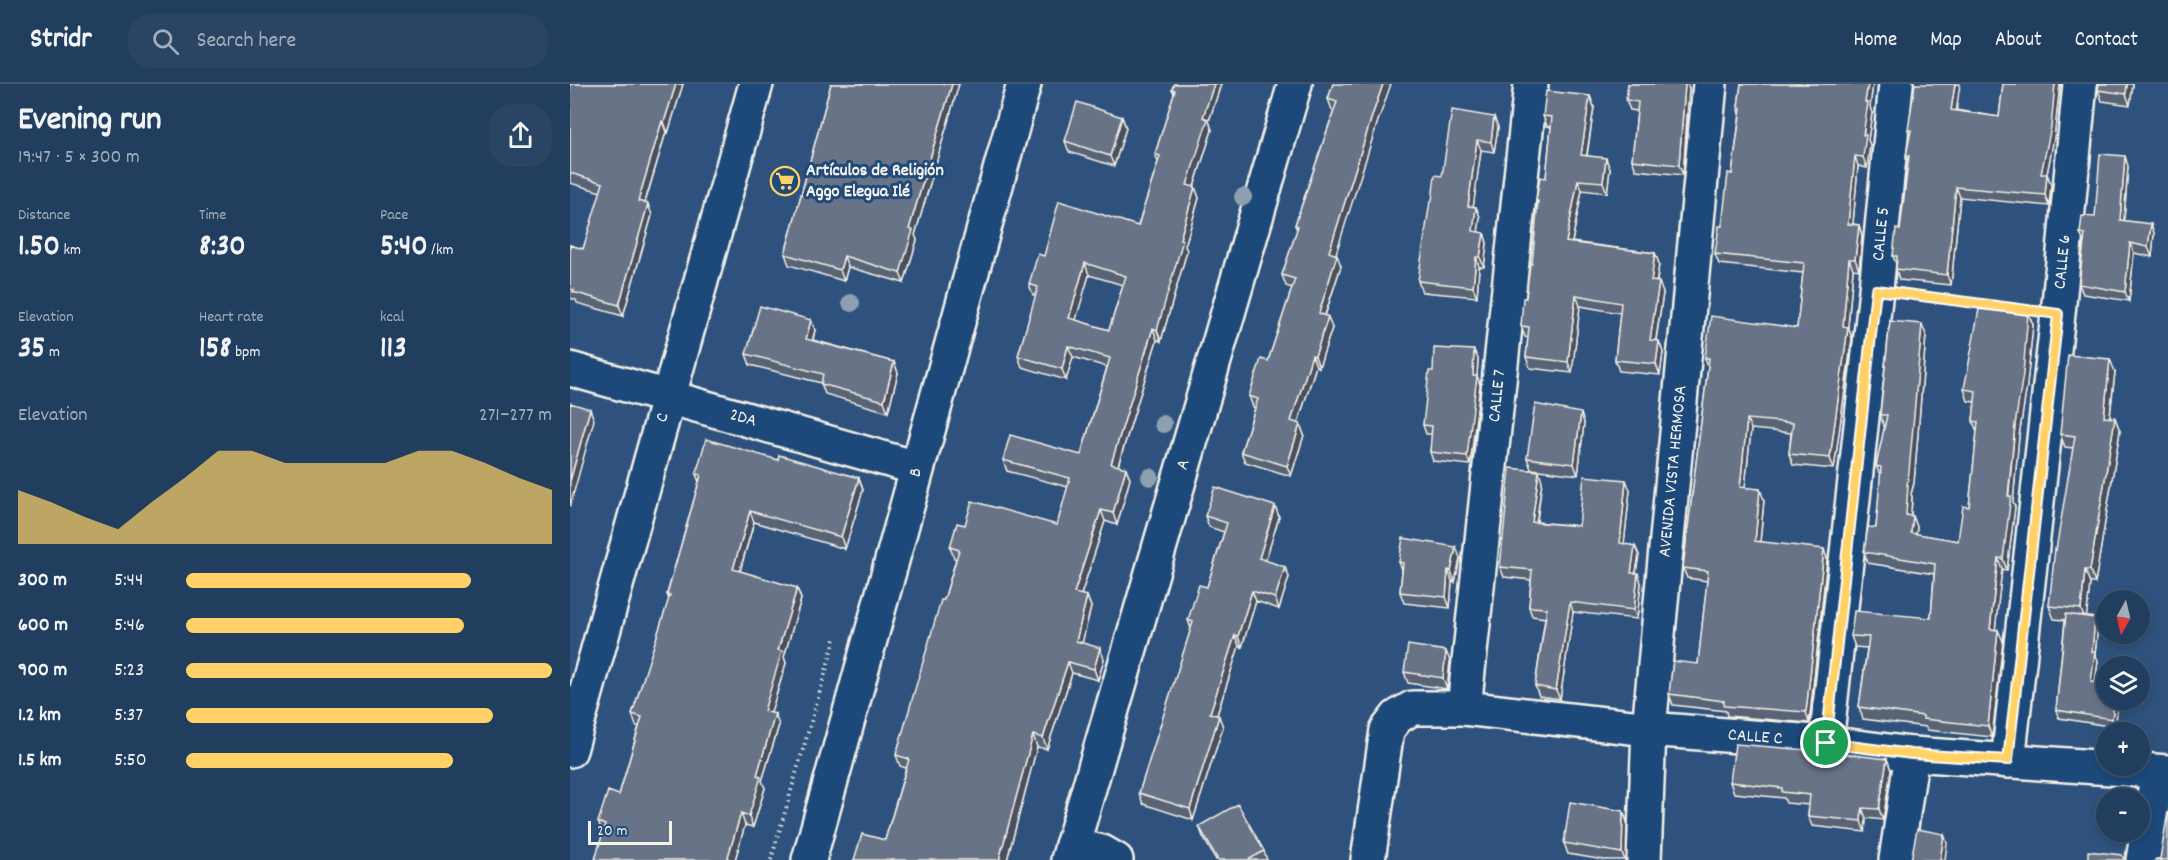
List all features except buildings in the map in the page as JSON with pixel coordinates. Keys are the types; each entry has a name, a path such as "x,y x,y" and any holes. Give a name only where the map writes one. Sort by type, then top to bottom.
{"street":[{"name":"C","path":"570,750 756,84"},
{"name":"B","path":"809,860 1024,84"},
{"name":"A","path":"1116,860 1102,852 1070,853 1295,84"},
{"name":"CALLE 7","path":"1464,708 1531,84"},
{"name":"AVENIDA VISTA HERMOSA","path":"1644,860 1649,729 1710,84"},
{"name":"CALLE 5","path":"1826,743 1876,290 1896,84"},
{"name":"CALLE 6","path":"2008,760 2058,314 2080,84"},
{"name":"2DA","path":"570,369 917,468"},
{"name":"CALLE C","path":"1368,860 1387,730 1397,717 1412,708 1464,708 1649,729 1826,743 1912,754 2163,772"},
{"path":"1896,860 1912,754"},
{"path":"2144,860 2163,772"}],"path":[{"path":"1876,290 2058,314"}],"place":[{"name":"Artículos de Religión Aggo Elegua Ilé","path":"785,181"}],"route":[{"path":"1876,290 2058,314 2008,760 1912,754 1826,743 1876,290"}]}
